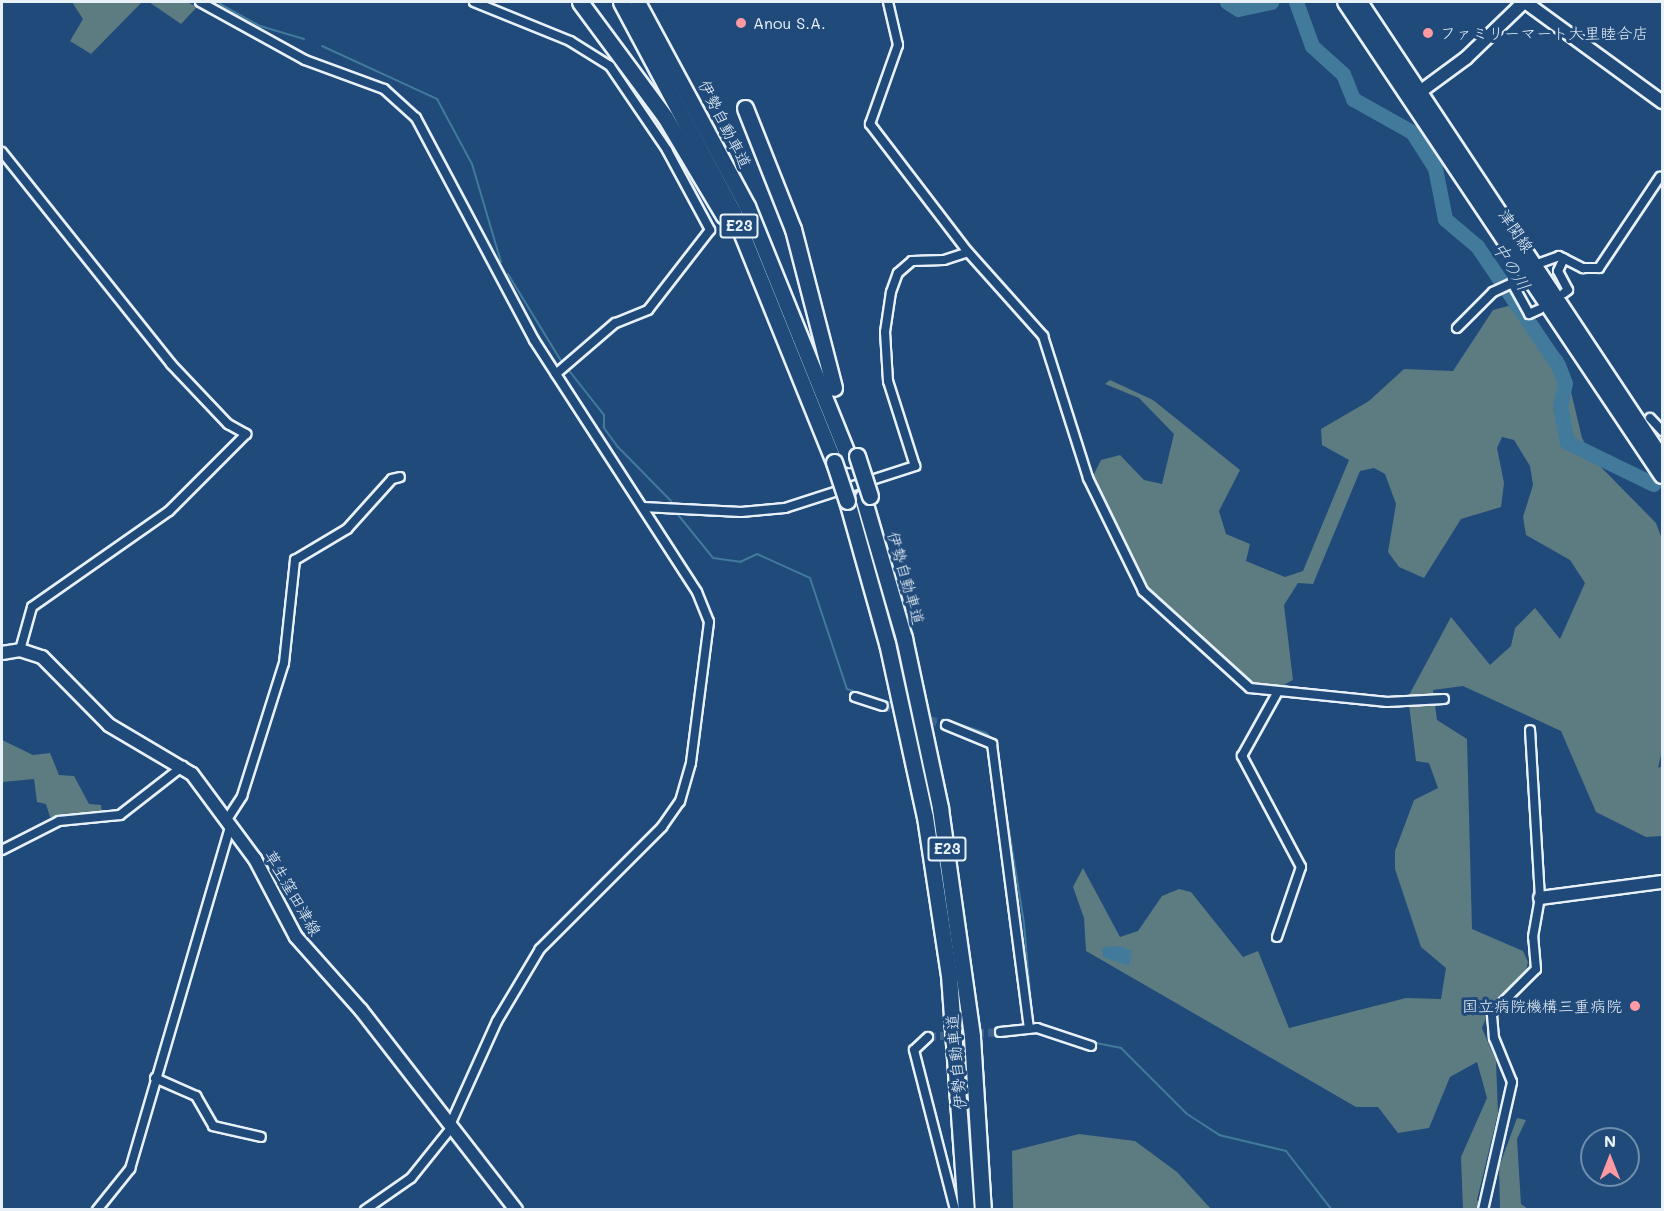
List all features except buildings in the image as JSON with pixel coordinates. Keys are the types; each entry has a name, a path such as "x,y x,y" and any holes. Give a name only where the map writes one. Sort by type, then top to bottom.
{"highway":[{"path":"580,2 686,148 778,316"},
{"name":"伊勢自動車道","path":"621,2 705,153 778,316 847,501 887,643 925,817 949,975 966,1209"},
{"name":"伊勢自動車道","path":"638,2 747,206 853,458 866,496 924,720 957,905 972,1037 983,1209"},
{"path":"745,108 793,229 808,304 853,458"}],"main road":[{"name":"津関線","path":"1345,2 1416,95 1662,458"},
{"name":"津関線","path":"1360,2 1416,95 1662,475"},
{"path":"1416,95 1525,2 1662,102"},
{"path":"2,653 20,650"},
{"name":"草生窪田津線","path":"20,650 54,664 113,729 183,766 255,859 296,938 451,1126 516,1209"},
{"path":"1540,898 1662,882"}],"street":[{"path":"200,2 305,60 384,89 410,111 559,372 643,507 709,622 687,782 662,827 540,949 496,1021 451,1126 411,1178 365,1209"},
{"path":"474,2 570,41 610,66 667,150 710,230 648,310 615,323 559,372"},
{"path":"888,2 898,45 870,124 968,252 1043,336 1088,478 1143,591 1246,686 1277,693 1387,702 1444,699"},
{"path":"2,152 171,364 228,424 246,434 169,511 32,607 20,650"},
{"path":"1540,263 1554,256 1564,258 1583,268 1599,268 1660,177"},
{"path":"643,507 741,512 785,508 915,466 888,381 885,332 891,292 898,273 912,261 944,260 968,252"},
{"path":"1564,258 1558,271 1568,290 1564,293"},
{"path":"1457,328 1498,288 1509,284 1529,314 1540,309"},
{"path":"1650,418 1662,431"},
{"path":"97,1209 130,1169 228,824 244,789 284,663 295,560 347,529 392,478 400,477"},
{"path":"1277,693 1242,756 1301,867 1277,937"},
{"path":"855,697 883,706"},
{"path":"946,725 992,744 1029,1029"},
{"path":"1483,1209 1512,1082 1494,1038 1492,1013 1500,1000 1532,978 1540,898 1530,730"},
{"path":"2,850 59,822 111,819 183,766"},
{"path":"1000,1032 1029,1029 1091,1046"},
{"path":"928,1037 914,1050 955,1209"},
{"path":"155,1078 196,1096 213,1126 261,1137"}],"green space":[{"path":"72,2 142,2 91,54 70,41 83,19"},
{"path":"149,2 187,2 197,7 181,24"},
{"path":"1516,304 1563,358 1582,438 1594,460 1656,523 1662,539 1662,751 1658,768 1662,766 1662,836 1646,837 1596,812 1561,731 1463,686 1433,690 1437,720 1467,739 1472,929 1523,951 1528,962 1524,978 1491,1006 1482,1028 1496,1061 1498,1113 1477,1200 1483,1209 1463,1209 1461,1157 1487,1098 1477,1062 1450,1077 1429,1128 1398,1133 1378,1107 1356,1107 1086,951 1084,918 1073,887 1083,868 1120,937 1138,931 1162,896 1179,889 1191,892 1243,957 1258,951 1289,1028 1406,998 1441,999 1446,968 1421,947 1395,869 1395,851 1414,800 1438,788 1429,763 1416,761 1408,697 1451,617 1490,665 1511,646 1515,628 1535,608 1560,639 1585,583 1570,560 1526,535 1523,517 1533,485 1530,466 1514,440 1502,437 1497,448 1504,483 1501,507 1461,519 1424,578 1399,567 1388,552 1396,504 1385,474 1374,468 1360,471 1313,584 1298,583 1284,605 1293,680 1276,689 1257,687 1236,673 1151,594 1093,476 1101,460 1120,455 1144,480 1162,484 1174,434 1139,398 1105,384 1110,380 1153,400 1240,470 1219,511 1226,534 1250,544 1246,561 1285,577 1303,571 1349,460 1322,445 1321,429 1369,401 1404,369 1453,371 1493,310"},
{"path":"2,740 33,755 50,753 59,775 74,776 89,804 101,805 102,814 50,817 46,804 37,802 34,779 2,782"},
{"path":"1517,1118 1526,1120 1517,1139 1521,1204 1528,1209 1500,1209 1499,1167"},
{"path":"1079,1134 1135,1141 1177,1172 1211,1209 1013,1209 1012,1151"}],"water":[{"path":"1120,946 1132,951 1129,966 1103,957 1102,947"}],"waterway":[{"name":"中の川","path":"1227,2 1238,9 1271,2"},
{"name":"中の川","path":"1296,2 1312,46 1343,74 1353,99 1412,132 1435,168 1445,219 1477,246 1558,365 1565,383 1560,406 1567,442 1653,484"},
{"path":"220,4 260,26 304,39"},
{"path":"322,46 437,99 472,164 501,262"},
{"path":"508,274 563,364"},
{"path":"567,368 604,415 604,428 618,447 671,501"},
{"path":"675,511 713,558 740,562 757,554 810,578 847,689 895,704"},
{"path":"946,720 986,733 995,742 1024,924 1033,1024 1077,1037"},
{"path":"1091,1042 1121,1048 1187,1114 1219,1135 1286,1151 1332,1210"}],"tunnel":[{"path":"883,706 946,725"},
{"path":"928,1037 1000,1032"}],"place":[{"name":"Anou S.A.","path":"741,23"},
{"name":"ファミリーマート大里睦合店","path":"1428,33"},
{"name":"国立病院機構三重病院","path":"1635,1006"}]}
